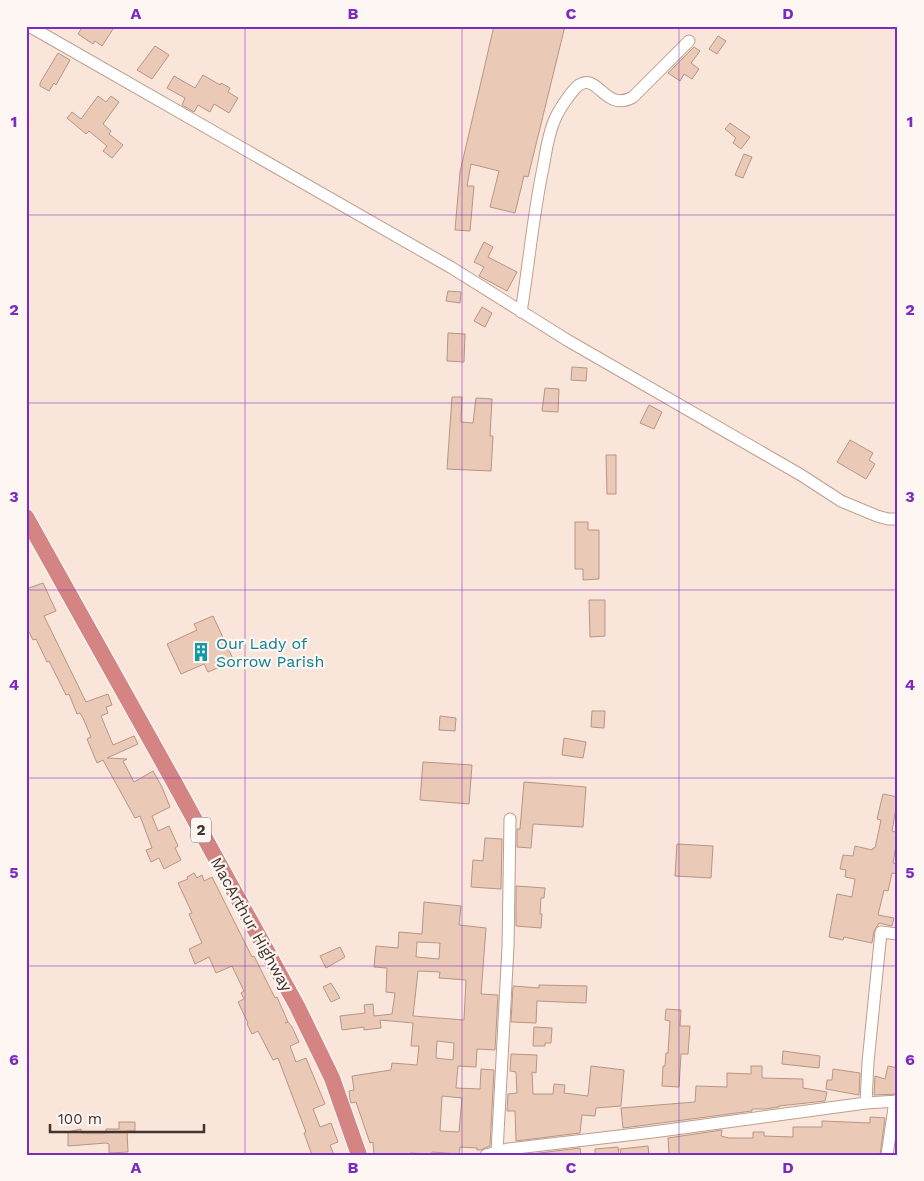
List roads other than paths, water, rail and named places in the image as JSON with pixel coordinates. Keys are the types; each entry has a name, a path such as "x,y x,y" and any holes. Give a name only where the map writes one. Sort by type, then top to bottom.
{"highway":[{"name":"MacArthur Highway","path":"26,517 297,1006 332,1078 359,1155"}],"street":[{"path":"29,26 452,268 575,345 801,475 841,501 876,516 898,519"},
{"path":"521,312 530,239 540,182 552,126 559,112 576,88 586,82 592,83 612,99 619,102 633,97 689,41"},
{"path":"510,819 508,947 492,1153 508,1149 866,1103 896,1101 887,1155"},
{"path":"866,1103 868,1062 881,932 898,934"}],"place":[{"name":"Our Lady of Sorrow Parish","path":"201,652"}]}
